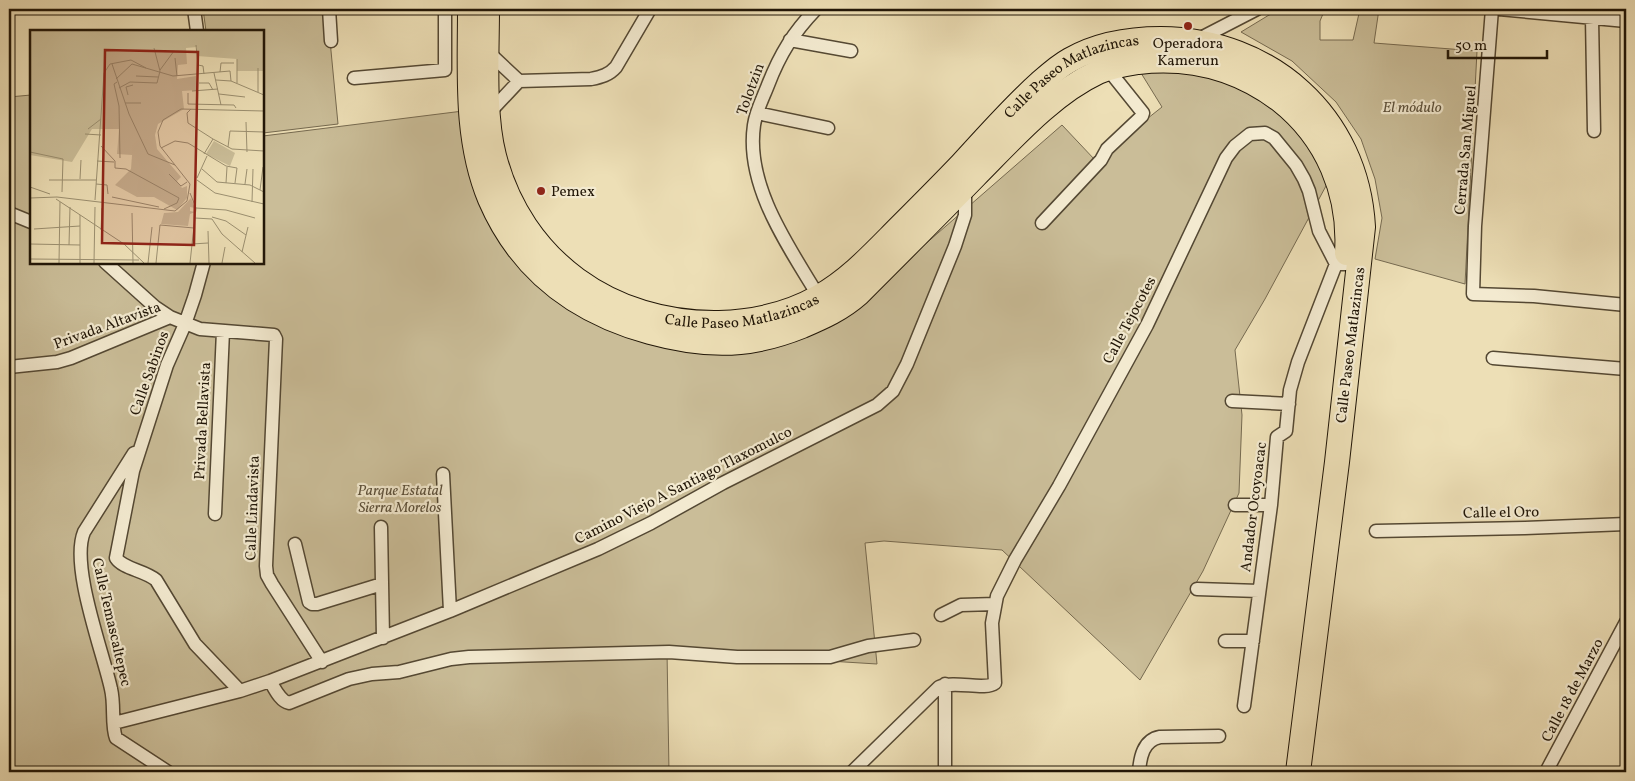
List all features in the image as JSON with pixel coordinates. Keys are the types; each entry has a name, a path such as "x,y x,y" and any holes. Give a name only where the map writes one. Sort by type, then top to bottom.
{"highway":[{"name":"Calle Paseo Matlazincas","path":"470,9 470,108 472,134 477,161 490,199 508,233 542,275 582,305 612,320 661,335 699,342 738,342 770,337 824,317 848,302 962,176 1024,97 1069,60 1101,46 1126,41 1161,39 1196,41 1225,48 1263,64 1282,76 1309,98 1328,122 1342,145 1355,181 1362,215 1362,249 1298,772"},
{"name":"Calle Paseo Matlazincas","path":"487,9 488,114 494,157 510,199 520,216 544,249 580,284 606,299 639,312 657,317 703,323 739,322 770,317 819,297 850,276 962,176 1012,139 1057,99 1080,82 1107,68 1148,61 1184,62 1213,66 1250,80 1297,114 1321,144 1339,182 1345,211 1347,247 1341,264 1306,592 1282,772"}],"street":[{"path":"194,9 197,30"},
{"path":"329,9 331,41"},
{"path":"354,78 445,70 445,9"},
{"path":"487,51 519,81 591,79 610,73 616,67 650,9"},
{"name":"Tolotzin","path":"816,9 790,40 775,67 757,113 753,148 758,180 763,196 790,249 819,297"},
{"path":"1196,41 1257,9"},
{"name":"Cerrada San Miguel","path":"1492,9 1475,226 1473,294 1534,296 1626,305"},
{"path":"1499,9 1626,21"},
{"path":"1592,18 1594,131"},
{"path":"790,40 851,51"},
{"path":"1042,223 1101,160 1107,149 1142,116 1143,113 1107,68"},
{"path":"488,114 519,81"},
{"path":"757,113 828,128"},
{"name":"Calle Tejocotes","path":"945,684 994,685 992,623 995,604 1001,586 1059,486 1147,325 1226,158 1244,138 1256,133 1269,134 1287,152 1304,179 1309,191 1319,231 1341,264"},
{"name":"Camino Viejo A Santiago Tlaxomulco","path":"114,723 240,691 270,681 450,611 598,549 877,405 893,391 907,364 962,229 966,206 962,176"},
{"path":"9,213 30,222"},
{"path":"107,264 155,307 170,317"},
{"name":"Calle Sabinos","path":"143,438 167,364 196,295 204,264"},
{"name":"Andador Ocoyoacac","path":"1244,706 1271,505 1277,437 1286,431 1294,376 1304,344 1341,264"},
{"name":"Privada Altavista","path":"9,368 57,362 71,358 170,317 200,329 272,334 276,336 276,339"},
{"name":"Privada Bellavista","path":"215,514 223,331"},
{"name":"Calle Lindavista","path":"276,339 267,575 322,662"},
{"path":"1493,358 1626,370"},
{"path":"1232,401 1289,404"},
{"path":"143,438 130,485 116,555 117,561 149,574 156,580 195,644 240,691"},
{"name":"Calle Temascaltepec","path":"143,438 84,532 80,545 80,562 113,698 114,733 119,742 168,772"},
{"path":"443,474 450,611"},
{"path":"1235,505 1271,505"},
{"name":"Calle el Oro","path":"1376,531 1626,524"},
{"path":"381,527 383,638"},
{"path":"294,544 309,602 312,604 382,584"},
{"path":"1197,589 1260,591"},
{"path":"941,615 961,605 995,604"},
{"name":"Calle 18 de Marzo","path":"1546,772 1626,622"},
{"path":"270,681 282,699 289,703 349,679 372,674 399,672 450,659 469,657 669,652 737,657 830,657 868,646 914,640"},
{"path":"1225,641 1253,641"},
{"path":"852,772 934,690 945,684 945,772"},
{"path":"1139,772 1143,753 1149,742 1160,737 1219,736"}],"green space":[{"path":"203,9 327,9 338,124 264,133 264,30 206,30"},
{"name":"El módulo","path":"1285,9 1325,9 1320,21 1320,40 1353,40 1360,9 1379,9 1374,43 1477,51 1465,284 1375,259 1382,218 1375,179 1361,139 1336,102 1292,61 1241,32 1269,15"},
{"name":"Parque Estatal Sierra Morelos","path":"1199,59 1347,147 1265,299 1235,350 1242,415 1239,493 1203,571 1140,680 1002,550 884,541 865,543 877,664 667,651 669,772 9,772 9,97 30,95 30,264 264,264 264,136 487,108 495,162 560,277 712,344 830,327 1062,125 1095,160 1162,107 1141,73"}],"place":[{"name":"Operadora Kamerun","path":"1188,26"},
{"name":"Pemex","path":"541,191"}]}
